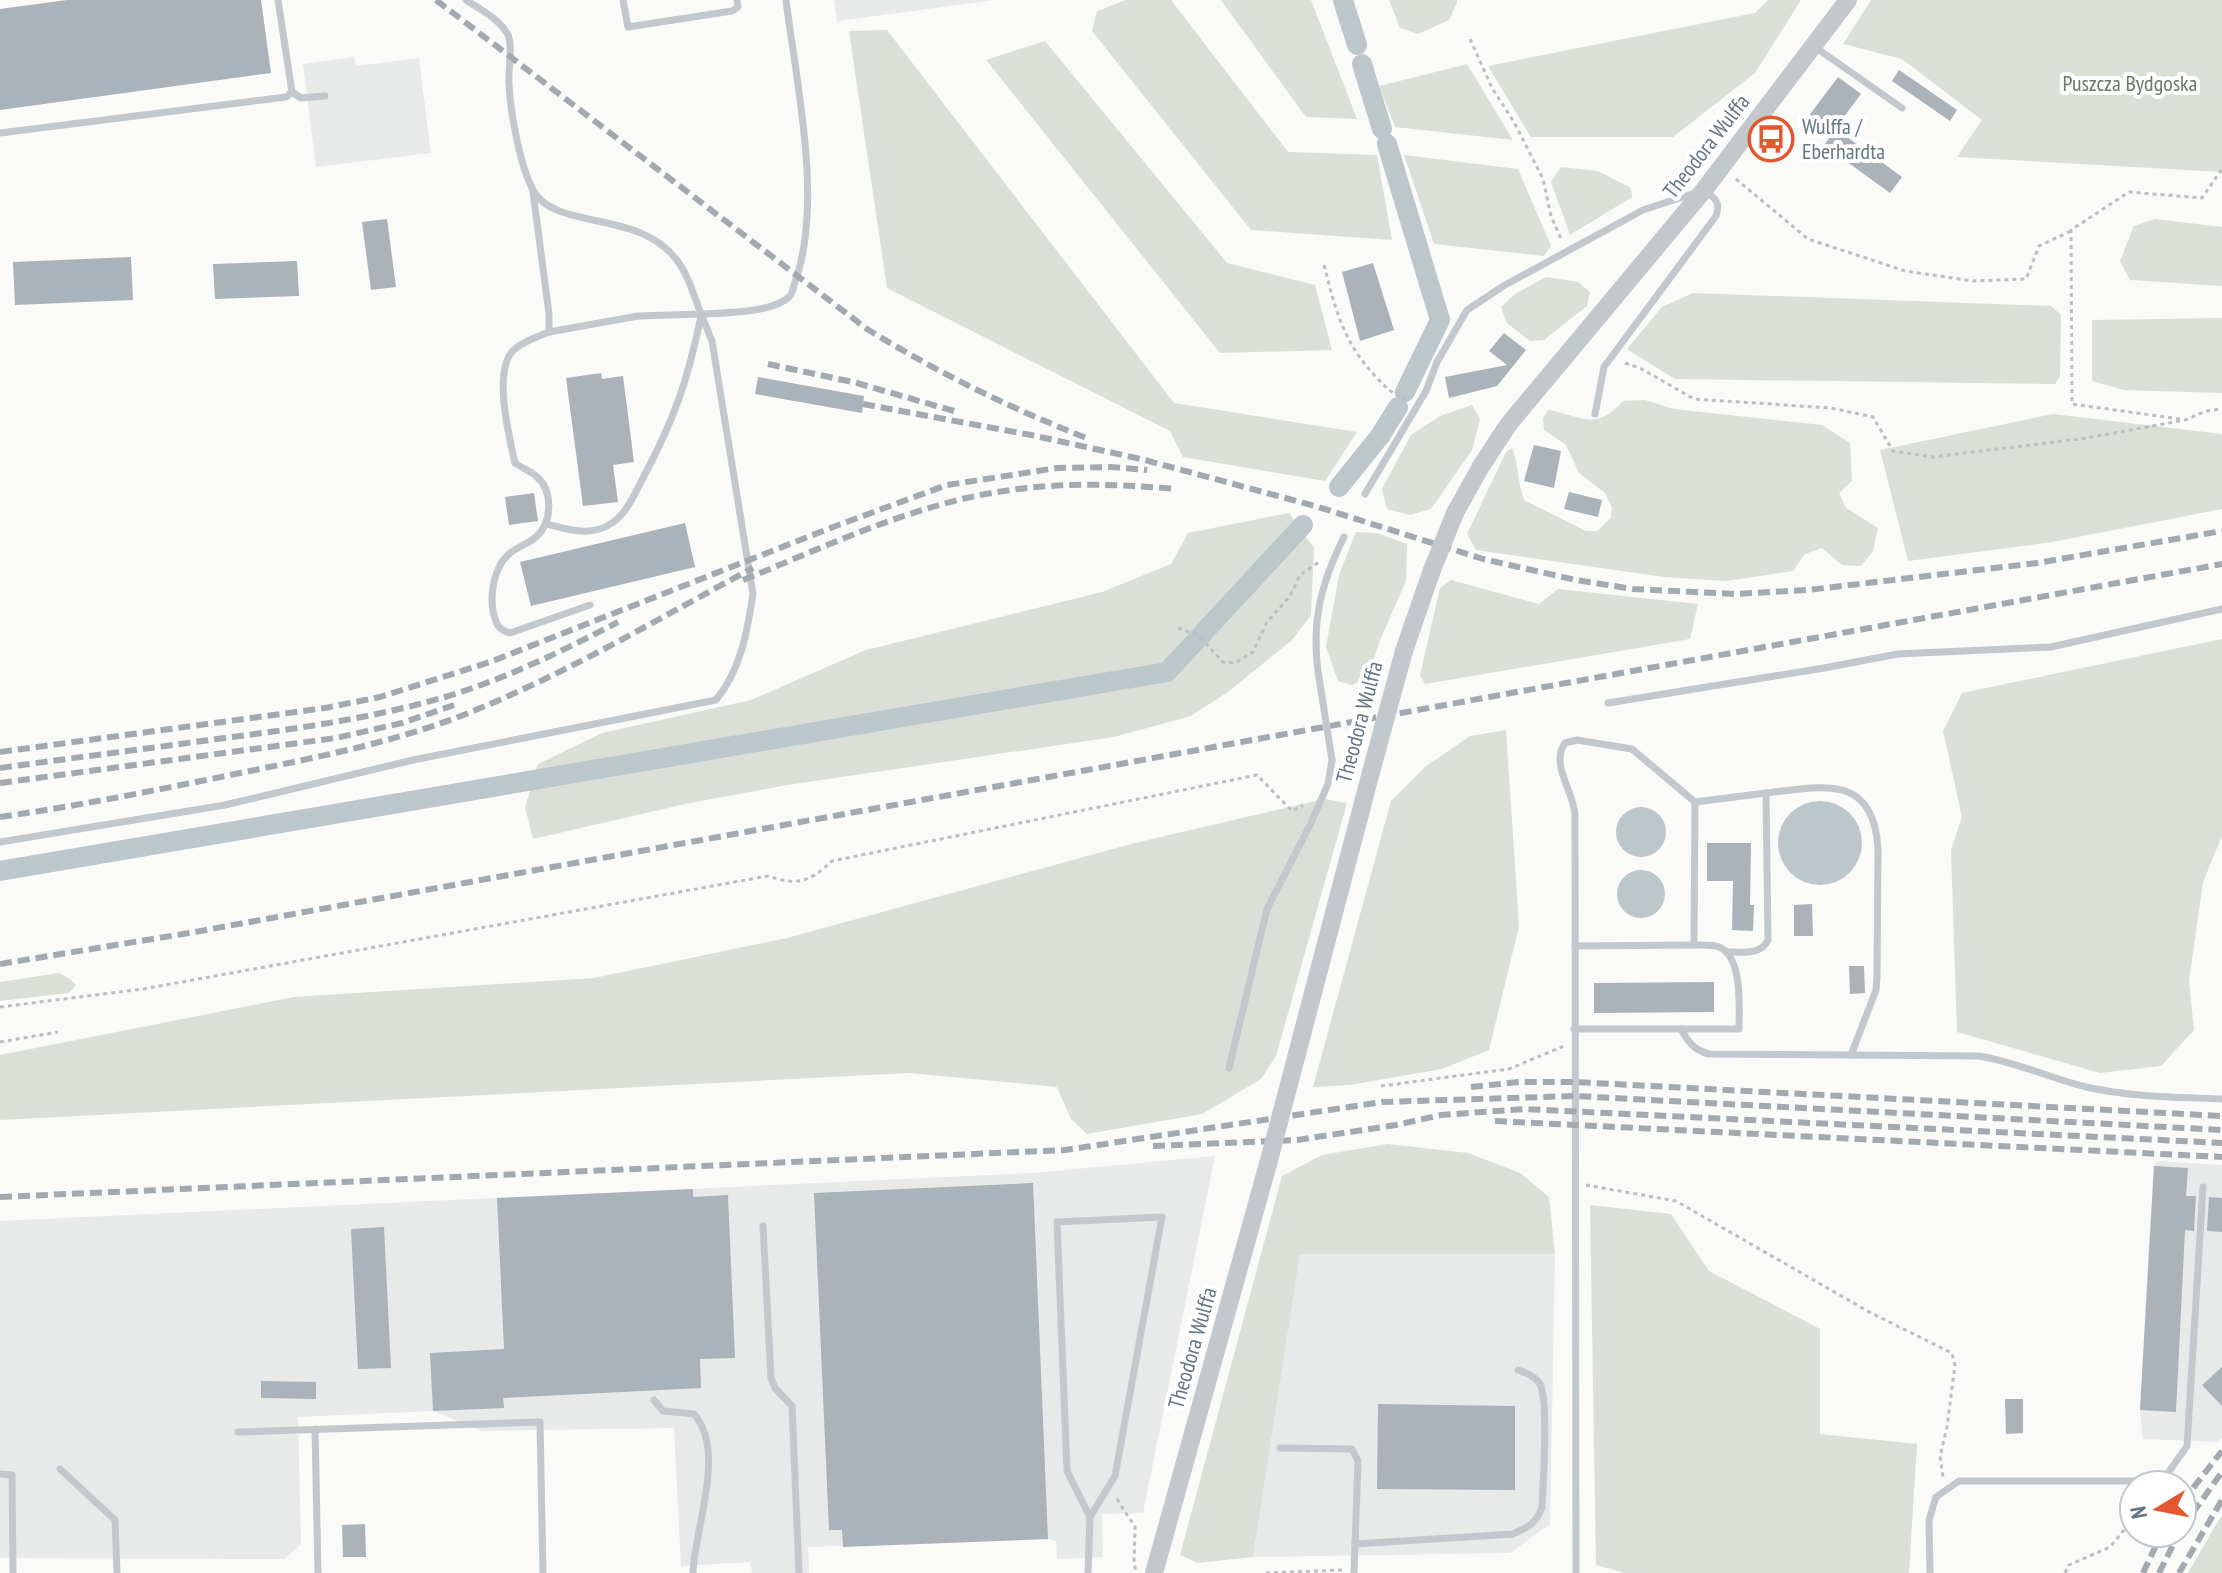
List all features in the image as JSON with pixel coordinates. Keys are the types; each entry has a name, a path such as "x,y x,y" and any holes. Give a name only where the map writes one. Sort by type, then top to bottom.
{"street":[{"name":"Theodora Wulffa","path":"1154,1573 1268,1164 1404,651 1455,513 1508,425 1704,190 1847,0"}],"lane":[{"path":"278,0 292,92 301,98 325,96"},
{"path":"466,0 499,23 509,37 513,122 532,189 549,332"},
{"path":"623,0 628,27 732,11 738,7 737,0"},
{"path":"590,605 510,633 496,625 491,597 497,572 508,554 536,537 547,524 549,510 538,478 515,463 503,389 506,363 513,351 549,332 638,316 772,307 790,295 802,262 806,225 806,137 786,0"},
{"path":"1813,46 1902,108"},
{"path":"0,133 286,97 292,92"},
{"path":"0,842 225,805 413,760 716,700 737,664 747,636 753,594 712,341 676,259 645,232 555,211 543,203 532,189"},
{"path":"1365,494 1426,391 1437,362 1467,310 1505,285 1643,210 1704,190 1717,200 1716,216 1604,367 1595,414"},
{"path":"547,524 574,532 587,532 611,524 623,513 659,449 678,407 701,314"},
{"path":"1229,1068 1267,909 1324,793 1332,760 1320,684 1316,631 1327,570 1344,537"},
{"path":"1608,703 1898,654 2051,647 2222,609"},
{"path":"1576,1573 1575,814 1573,797 1559,767 1559,751 1565,743 1577,740 1632,749 1695,802 1831,786 1856,797 1877,827 1877,978 1876,990 1851,1055"},
{"path":"1575,946 1717,945 1728,952 1757,951 1766,945 1766,793"},
{"path":"1694,945 1695,802"},
{"path":"1574,1029 1739,1029 1739,983 1728,952"},
{"path":"1681,1029 1687,1041 1698,1051 1709,1054 1979,1056 1999,1059 2083,1086 2123,1094 2222,1099"},
{"path":"1930,1573 1929,1520 1936,1497 1959,1481 2155,1481 2168,1473 2187,1446 2203,1187"},
{"path":"1088,1573 1090,1517 1067,1471 1057,1222 1162,1217 1115,1476 1090,1517"},
{"path":"763,1226 771,1378 775,1388 792,1406 799,1573"},
{"path":"1355,1544 1513,1534 1539,1518 1542,1507 1544,1402 1540,1384 1530,1374 1518,1370"},
{"path":"654,1400 663,1411 694,1414 704,1431 709,1485 694,1553 693,1573"},
{"path":"238,1432 540,1422 543,1573"},
{"path":"315,1429 318,1573"},
{"path":"1280,1448 1352,1449 1358,1461 1354,1571"},
{"path":"60,1469 115,1520 117,1573"},
{"path":"0,1474 12,1475 13,1573"}],"path":[{"path":"1470,39 1492,88 1514,122 1543,179 1551,216 1566,252"},
{"path":"1718,172 1736,179 1808,239 1905,271 1973,281 2026,279 2039,246 2071,230 2129,192 2202,198 2222,169"},
{"path":"2071,230 2072,404 2185,420"},
{"path":"1324,265 1351,347 1386,388 1417,405"},
{"path":"1611,358 1640,368 1694,399 1831,408 1873,417 1893,451 1932,457 2087,438 2185,420 2206,411 2222,409"},
{"path":"1178,628 1198,635 1223,662 1235,663 1253,652 1267,622 1290,596 1300,575 1318,562 1334,557"},
{"path":"0,1007 143,989 768,876 790,883 817,875 832,861 1257,775 1292,811 1324,793"},
{"path":"0,1042 58,1032"},
{"path":"1381,1086 1509,1069 1574,1041"},
{"path":"1575,1183 1676,1201 1871,1313 1952,1353 1955,1365 1940,1456 1945,1488"},
{"path":"1109,1486 1135,1527 1134,1564 1137,1573"},
{"path":"2065,1573 2069,1565 2110,1547 2118,1537"},
{"path":"1266,1573 1354,1571"}],"shaded area":[{"path":"834,0 995,0 837,21"},
{"path":"354,57 356,66 419,58 431,153 316,167 303,64"},
{"path":"1812,801 1828,801 1844,808 1855,819 1862,843 1859,859 1850,873 1828,885 1812,885 1796,878 1785,867 1778,851 1778,835 1785,819 1796,808"},
{"path":"1641,807 1659,814 1666,832 1659,850 1641,857 1623,850 1616,832 1623,814"},
{"path":"1641,870 1658,877 1665,894 1658,911 1641,918 1624,911 1617,894 1624,877"},
{"path":"1215,1156 1143,1513 1102,1514 1103,1557 1057,1559 1056,1541 1048,1539 808,1547 809,1573 752,1573 750,1562 681,1566 674,1428 482,1431 433,1411 298,1417 301,1544 285,1559 0,1558 0,1221 1033,1173"},
{"path":"2157,1161 2222,1165 2222,1438 2216,1442 2143,1439 2140,1410 2149,1239 2154,1166"},
{"path":"1300,1254 1555,1254 1550,1524 1510,1553 1253,1557"}],"green space":[{"path":"1126,0 1171,0 1288,152 1377,155 1392,240 1251,230 1092,31 1097,11"},
{"path":"1221,0 1311,0 1357,119 1306,117"},
{"path":"1389,0 1457,2 1449,20 1418,34 1400,28"},
{"path":"1768,0 1801,0 1755,73 1673,137 1531,137 1488,66 1755,13"},
{"name":"Puszcza Bydgoska","path":"1871,0 2222,0 2222,172 1957,157 1982,120 1902,59 1843,44"},
{"path":"887,30 1174,403 1357,432 1325,481 1183,457 1170,431 887,288 849,31"},
{"path":"1045,41 1227,263 1315,285 1332,350 1220,353 986,60"},
{"path":"1467,64 1513,140 1395,127 1379,86"},
{"path":"1404,155 1518,169 1551,246 1544,256 1434,244"},
{"path":"1561,167 1598,171 1631,188 1632,197 1570,235 1551,182"},
{"path":"2155,219 2222,227 2222,286 2130,280 2120,261 2134,226"},
{"path":"1546,277 1578,282 1590,292 1587,306 1544,340 1530,341 1507,323 1501,307 1515,294"},
{"path":"1693,293 2051,306 2061,315 2060,376 2055,384 1675,379 1627,349 1662,307"},
{"path":"2222,318 2222,393 2124,390 2092,381 2092,320"},
{"path":"1645,400 1674,409 1822,425 1850,443 1852,481 1839,493 1846,508 1878,528 1873,551 1861,566 1842,565 1822,548 1805,554 1793,571 1726,581 1664,577 1476,550 1467,534 1506,452 1512,448 1524,500 1586,531 1598,531 1611,517 1612,507 1605,493 1579,473 1566,445 1544,430 1543,418 1548,410 1597,419 1613,411 1623,401"},
{"path":"1472,405 1480,419 1472,450 1431,509 1410,515 1387,509 1382,489 1411,435 1440,416"},
{"path":"2053,414 2222,434 2222,509 2052,542 1908,561 1880,450"},
{"path":"1289,513 1314,548 1311,615 1292,640 1228,692 1191,716 1114,737 787,785 685,804 533,839 525,807 538,764 602,733 751,700 866,650 1102,592 1171,564 1188,533"},
{"path":"1356,532 1377,533 1407,544 1406,581 1367,679 1352,685 1338,681 1326,647 1339,575"},
{"path":"1451,580 1539,604 1558,589 1698,604 1690,639 1425,684 1420,675 1440,588"},
{"path":"2222,639 2222,836 2203,882 2189,981 2194,1030 2161,1066 2100,1073 1957,1032 1951,850 1962,817 1943,731 1962,693"},
{"path":"1506,730 1519,926 1489,1050 1442,1069 1350,1085 1313,1087 1391,801 1425,767 1470,736"},
{"path":"1324,799 1347,803 1276,1056 1261,1079 1202,1114 1087,1134 1071,1119 1057,1087 909,1073 0,1120 0,1055 294,997 594,978 787,938 1135,843"},
{"path":"59,973 76,985 69,993 0,1001 0,982"},
{"path":"1388,1144 1468,1153 1520,1173 1549,1197 1555,1254 1300,1254 1253,1557 1198,1563 1180,1555 1282,1176 1322,1155"},
{"path":"1590,1205 1671,1214 1709,1271 1820,1329 1820,1434 1917,1444 1909,1573 1624,1573 1596,1565"},
{"path":"2222,1516 2222,1573 2188,1573 2218,1521"}],"building":[{"path":"67,0 261,0 271,73 0,110 0,9"},
{"path":"1899,70 1957,110 1950,121 1892,81"},
{"path":"1838,77 1861,94 1828,138 1805,121"},
{"path":"1836,129 1902,177 1890,193 1824,145"},
{"path":"387,219 396,287 371,290 362,222"},
{"path":"131,257 133,300 15,305 13,262"},
{"path":"297,261 299,296 215,299 213,264"},
{"path":"1373,263 1394,330 1360,341 1342,272"},
{"path":"1504,333 1526,350 1497,386 1449,398 1445,377 1507,365 1489,351"},
{"path":"601,373 602,379 623,376 634,462 613,465 618,502 583,506 566,378"},
{"path":"758,377 864,396 862,413 755,394"},
{"path":"1534,445 1561,451 1554,488 1524,481"},
{"path":"1569,492 1602,500 1598,517 1564,509"},
{"path":"534,493 538,521 509,525 505,497"},
{"path":"685,523 695,567 531,606 520,562"},
{"path":"1707,843 1751,843 1750,905 1754,905 1753,931 1732,930 1733,881 1707,881"},
{"path":"1812,904 1813,936 1794,936 1794,905"},
{"path":"1849,966 1864,966 1865,993 1850,994"},
{"path":"1714,982 1714,1012 1594,1013 1594,983"},
{"path":"2154,1166 2188,1168 2186,1196 2196,1196 2194,1231 2185,1230 2176,1412 2140,1410"},
{"path":"1033,1183 1048,1539 843,1547 842,1530 829,1530 814,1193"},
{"path":"693,1189 693,1197 728,1195 735,1358 700,1359 701,1388 503,1398 504,1408 433,1411 430,1353 504,1349 497,1198"},
{"path":"2209,1197 2222,1198 2222,1232 2207,1231"},
{"path":"384,1227 391,1368 358,1369 351,1229"},
{"path":"2222,1367 2222,1406 2202,1385"},
{"path":"261,1381 316,1382 316,1399 261,1398"},
{"path":"2005,1399 2023,1399 2023,1433 2006,1434"},
{"path":"1378,1404 1515,1406 1515,1490 1377,1489"},
{"path":"365,1524 366,1557 343,1557 342,1525"}],"waterway":[{"path":"1343,0 1357,45"},
{"path":"1362,64 1382,129"},
{"path":"1387,144 1440,320 1405,392"},
{"path":"1339,487 1380,436 1398,407"},
{"path":"0,871 1167,672 1303,525"}],"railway":[{"path":"436,0 867,329 976,389 1089,439"},
{"path":"768,364 857,383 954,411"},
{"path":"863,404 1141,459 1315,506 1483,559 1633,589 1735,594 1808,590 2037,563 2222,531"},
{"path":"0,752 325,708 380,697 490,662 947,485 1057,468 1147,470"},
{"path":"743,580 871,528 970,497 1069,485 1176,489"},
{"path":"0,964 189,933 2222,564"},
{"path":"0,817 279,765 422,730 548,677 753,568"},
{"path":"0,768 275,731 389,711 490,682 618,622"},
{"path":"0,783 336,738 402,723 454,705"},
{"path":"1471,1087 1519,1082 1575,1082 2222,1116"},
{"path":"0,1197 1065,1150 1382,1102 1575,1096 2222,1130"},
{"path":"1153,1146 1297,1140 1441,1115 1525,1109 2222,1143"},
{"path":"1495,1121 2222,1157"},
{"path":"2198,1482 2222,1451"},
{"path":"2198,1506 2222,1472"},
{"path":"2179,1573 2222,1500"},
{"path":"2143,1573 2154,1549"},
{"path":"2159,1573 2171,1549"}],"place":[{"name":"Wulffa / Eberhardta","path":"1771,139"}]}
